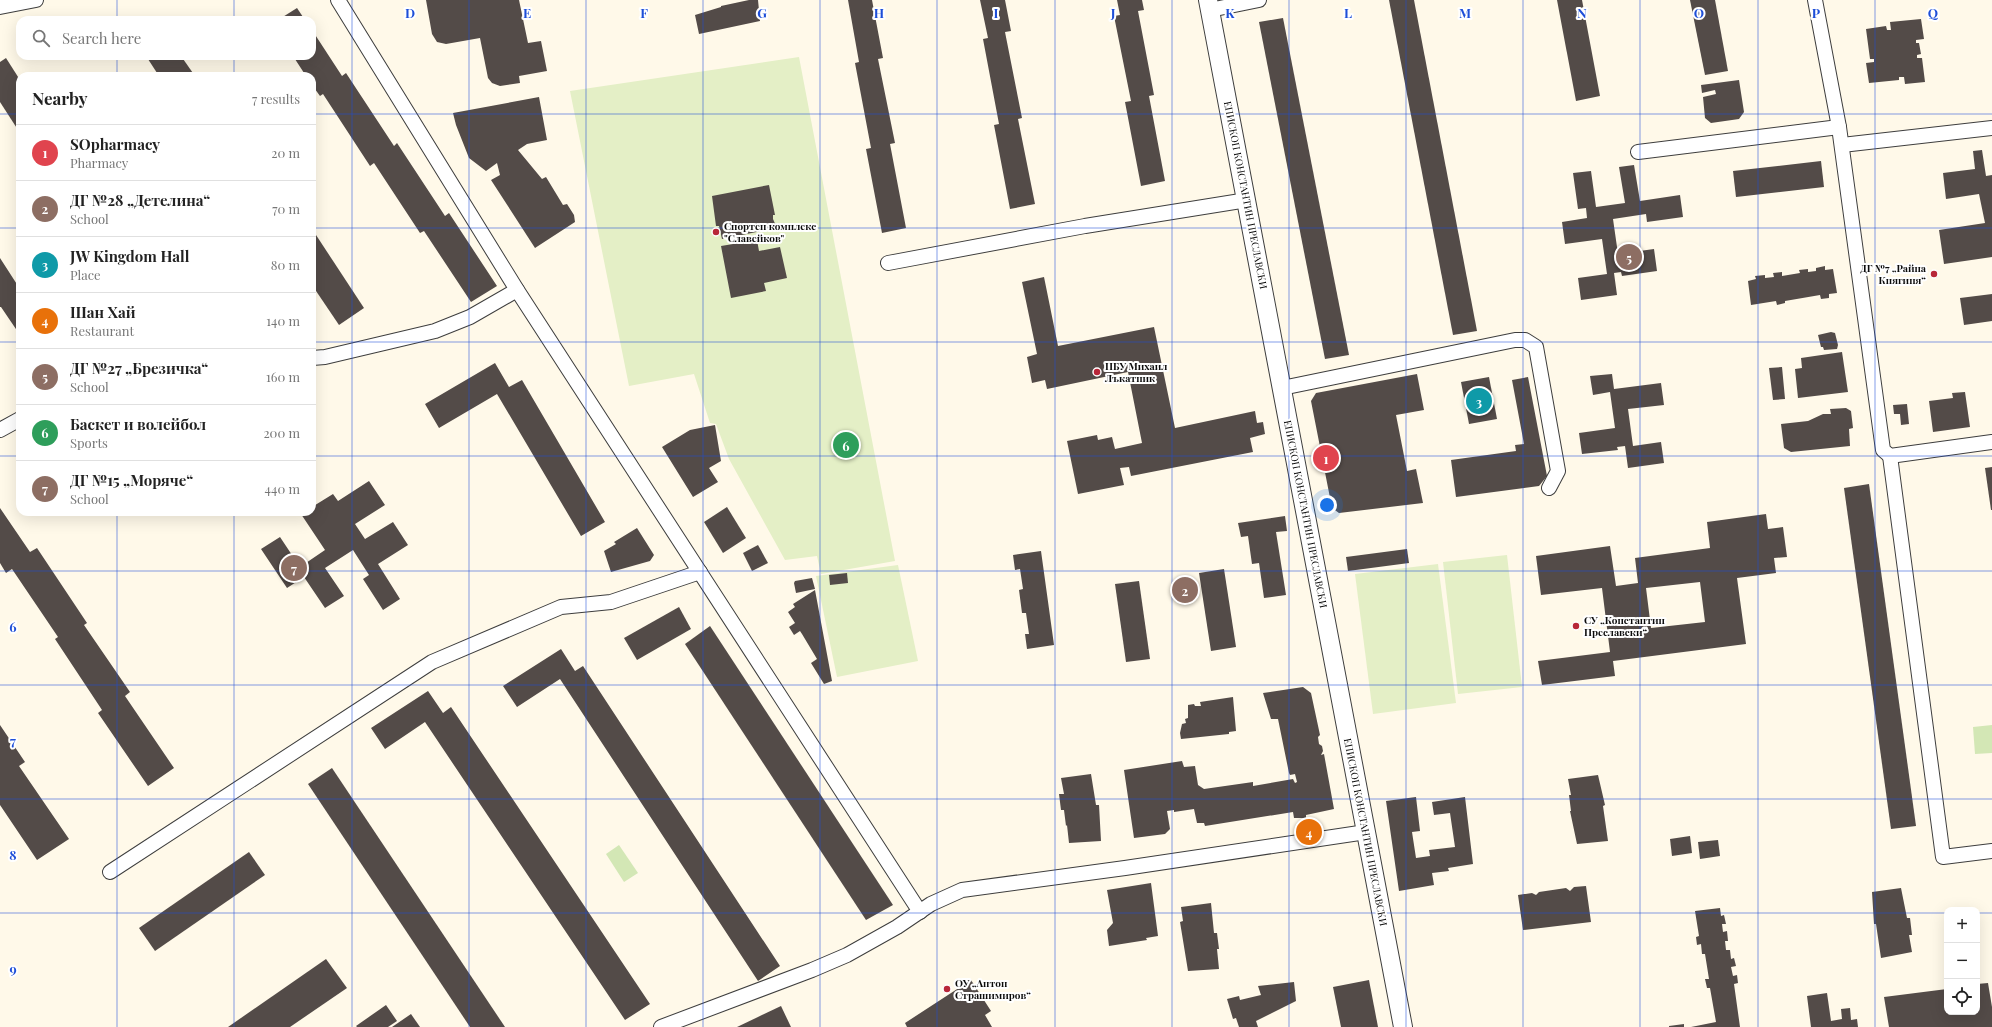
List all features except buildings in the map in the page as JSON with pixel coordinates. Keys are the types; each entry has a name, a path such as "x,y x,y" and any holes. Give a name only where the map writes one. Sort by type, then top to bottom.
{"street":[{"path":"0,7 36,0"},
{"path":"338,0 517,290 920,912"},
{"path":"1209,5 1259,0"},
{"path":"1814,0 1839,126 1883,450 1890,456 1943,857 1992,851"},
{"name":"ЕПИСКОП КОНСТАНТИН ПРЕСЛАВСКИ","path":"1209,5 1404,1027"},
{"path":"1638,152 1839,126"},
{"path":"1842,146 1992,128"},
{"path":"888,263 1085,226 1247,200"},
{"path":"316,357 340,354 434,331 470,317 517,290"},
{"path":"1282,388 1516,340 1525,340 1536,347 1558,471 1549,488"},
{"path":"0,430 16,421"},
{"path":"1890,456 1992,442"},
{"path":"110,872 432,662 561,606 611,602 700,572"},
{"path":"661,1027 833,961 891,931 931,904 962,890 1125,868 1366,832"}],"green space":[{"name":"Спортен комплекс \"Славейков\"","path":"799,57 895,561 821,574 817,556 785,560 729,459 716,424 710,423 694,374 629,386 570,91"},
{"path":"1507,555 1522,687 1458,694 1443,562"},
{"path":"1438,564 1456,703 1373,714 1355,574"},
{"path":"898,565 918,661 837,677 816,576"},
{"path":"1992,725 1992,753 1975,754 1973,727"},
{"path":"619,845 638,873 624,882 606,854"}],"place":[{"name":"Спортен комплекс \"Славейков\"","path":"716,232"},
{"name":"ДГ №27 „Брезичка“","path":"1629,257"},
{"name":"ДГ №7 „Райна Княгиня“","path":"1934,274"},
{"name":"НБУ Михаил Лъкатник","path":"1097,372"},
{"name":"JW Kingdom Hall","path":"1479,401"},
{"name":"Баскет и волейбол","path":"846,445"},
{"name":"SOpharmacy","path":"1326,458"},
{"name":"ДГ №15 „Моряче“","path":"294,568"},
{"name":"ДГ №28 „Детелина“","path":"1185,590"},
{"name":"СУ „Константин Преславски“","path":"1576,626"},
{"name":"Шан Хай","path":"1309,832"},
{"name":"ОУ „Антон Страшимиров“","path":"947,989"}]}
